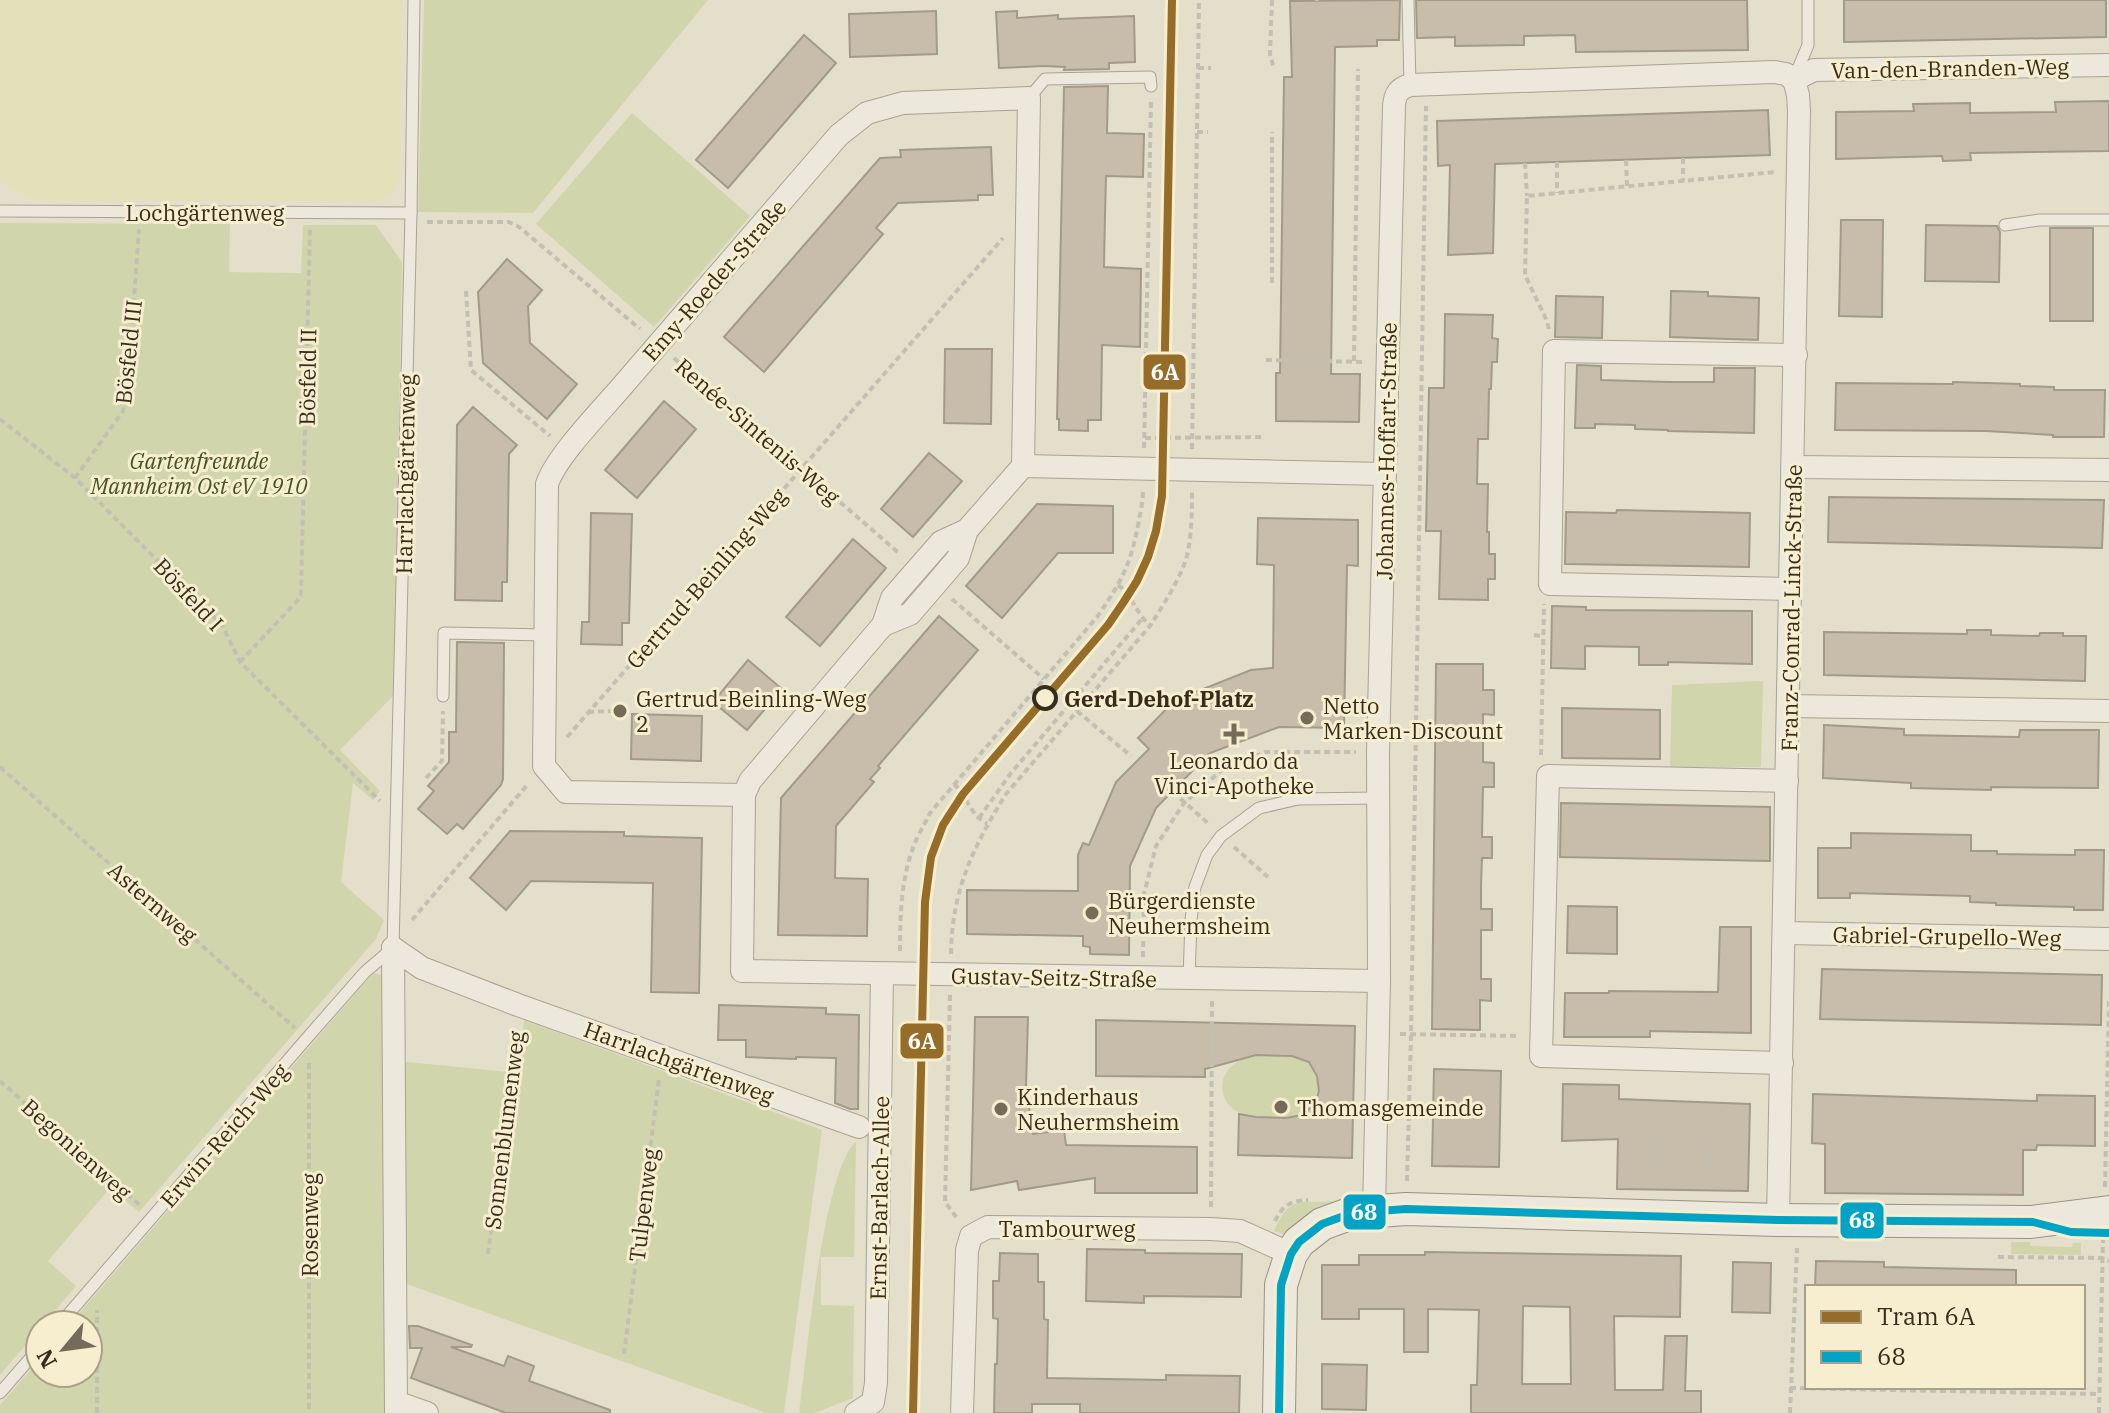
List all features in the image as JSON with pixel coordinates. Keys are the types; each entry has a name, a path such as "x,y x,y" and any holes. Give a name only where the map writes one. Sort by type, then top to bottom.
{"street":[{"name":"Van-den-Branden-Weg","path":"1794,80 1814,70 2109,65"},
{"path":"1418,85 1774,72 1786,74 1794,80"},
{"name":"Franz-Conrad-Linck-Straße","path":"1788,1220 1782,1063 1799,111 1794,80"},
{"name":"Johannes-Hoffart-Straße","path":"1374,1211 1379,981 1378,798 1394,106 1399,90 1418,85"},
{"path":"883,625 910,614 958,558 967,530 1023,466 1029,98"},
{"name":"Emy-Roeder-Straße","path":"544,766 547,484 567,451 839,135 867,113 903,103 1029,98"},
{"path":"1791,589 1550,584 1554,351 1796,355"},
{"path":"1023,466 1385,474"},
{"path":"1793,467 2109,470"},
{"path":"544,766 566,792 744,795 750,781 883,625 892,598 941,542 967,530"},
{"path":"1789,706 2109,711"},
{"path":"1782,1063 1541,1056 1548,776 1787,781"},
{"name":"Gustav-Seitz-Straße","path":"744,795 742,971 1379,981"},
{"name":"Gabriel-Grupello-Weg","path":"1784,933 2109,939"},
{"name":"Harrlachgärtenweg","path":"393,948 422,968 518,1005 870,1127"},
{"name":"Harrlachgärtenweg","path":"393,948 396,1407"},
{"name":"Ernst-Barlach-Allee","path":"856,1413 873,1402 876,1383 870,1127 891,974"},
{"path":"1279,1413 1281,1285 1291,1254 1299,1242 1322,1224 1352,1213 1406,1209 1788,1220 2033,1222 2071,1232 2106,1235"},
{"name":"Tambourweg","path":"962,1413 967,1250 971,1236 988,1227 1240,1231 1291,1254"},
{"path":"396,1407 427,1413"}],"lane":[{"name":"Harrlachgärtenweg","path":"393,948 414,0"},
{"path":"1408,0 1418,85"},
{"name":"Franz-Conrad-Linck-Straße","path":"1794,80 1808,45 1808,0"},
{"path":"1029,98 1045,79 1150,77 1151,86"},
{"name":"Lochgärtenweg","path":"0,211 411,213"},
{"path":"2005,225 2039,220 2109,220"},
{"path":"443,696 444,633 546,635"},
{"path":"1201,979 1191,920 1195,887 1207,855 1221,836 1259,808 1298,799 1378,798"},
{"name":"Erwin-Reich-Weg","path":"73,1309 365,972 393,948"},
{"path":"0,1393 24,1365"}],"path":[{"path":"971,1236 945,1202 951,935 959,887 975,846 1006,794 1150,626 1185,562 1192,512 1199,0"},
{"path":"1272,0 1270,54 1274,69"},
{"path":"1198,68 1211,68"},
{"path":"1354,361 1358,69"},
{"path":"1406,1209 1411,1035 1418,85"},
{"path":"1151,86 1145,436 1261,437"},
{"path":"1197,132 1208,132"},
{"path":"1272,132 1272,283"},
{"path":"1683,158 1683,181"},
{"path":"1626,160 1627,186"},
{"path":"1557,162 1557,193"},
{"path":"1525,163 1525,275 1546,319 1554,351"},
{"path":"1527,196 1797,170"},
{"name":"Bösfeld III","path":"75,478 123,411 128,382 139,211"},
{"name":"Gertrud-Beinling-Weg","path":"393,948 418,912 509,803 1028,211"},
{"name":"Bösfeld II","path":"240,662 299,599 301,593 311,212"},
{"name":"Renée-Sintenis-Weg","path":"411,213 427,222 509,222 519,227 917,569"},
{"path":"466,291 471,370 567,451"},
{"path":"1266,360 1388,362"},
{"name":"Bösfeld I","path":"0,419 75,478 222,625 240,662 396,817"},
{"path":"891,974 904,884 913,848 930,813 1097,617 1118,585 1135,543 1144,495 1143,470"},
{"path":"1548,776 1541,764 1543,636 1545,599 1550,584"},
{"path":"935,585 1044,679"},
{"path":"1118,585 1150,626"},
{"path":"979,818 1004,781 1142,619"},
{"path":"1534,635 1543,636"},
{"path":"426,778 442,761 443,696"},
{"path":"588,712 614,711"},
{"path":"1077,711 1131,756"},
{"name":"Asternweg","path":"0,767 307,1038"},
{"path":"954,784 976,816 987,824"},
{"path":"1201,979 1211,1229"},
{"path":"2099,1413 2106,1235 2109,1000"},
{"name":"Sonnenblumenweg","path":"488,1254 518,1005"},
{"path":"1378,1034 1542,1036"},
{"name":"Rosenweg","path":"307,1038 309,1413"},
{"name":"Tulpenweg","path":"624,1354 663,1057"},
{"name":"Begonienweg","path":"0,1081 153,1217"},
{"path":"1655,1164 1656,1141"},
{"path":"1710,1143 1710,1164"},
{"path":"1788,1220 1794,1354 1790,1413"},
{"path":"1998,1257 2106,1235"},
{"path":"97,1283 97,1413"},
{"path":"1790,1388 1805,1388"},
{"path":"1842,1389 2099,1394"}],"shaded area":[{"path":"0,0 402,0 399,187 379,202 33,200 0,182"}],"green space":[{"path":"424,0 708,0 533,213 418,212"},
{"path":"632,113 750,216 654,327 536,224"},
{"name":"Gartenfreunde Mannheim Ost eV 1910","path":"0,223 230,224 229,272 301,273 303,225 376,225 402,262 394,695 340,750 380,791 373,800 353,783 341,882 384,920 376,939 139,1212 110,1188 48,1261 76,1286 57,1309 24,1309 24,1347 0,1375"},
{"path":"1763,681 1761,767 1670,767 1672,685"},
{"path":"373,973 386,976 388,1060 517,1073 524,1020 822,1130 784,1413 767,1413 390,1278 388,1413 0,1413 0,1405 24,1377 24,1389 104,1389 104,1309 83,1309"},
{"path":"1273,1055 1297,1057 1311,1065 1318,1086 1313,1105 1297,1115 1276,1118 1247,1115 1231,1107 1222,1087 1230,1067 1245,1059"},
{"path":"856,1142 854,1257 821,1257 821,1305 854,1306 853,1398 815,1413 799,1413 825,1226 844,1159"},
{"path":"1333,1201 1337,1205 1286,1235 1274,1231 1291,1206 1303,1202"},
{"path":"2011,1242 2072,1247 2073,1243 2081,1243 2081,1255 2011,1254"}],"building":[{"path":"1400,0 1399,40 1377,40 1377,46 1335,47 1331,374 1360,374 1359,422 1276,421 1276,373 1280,373 1284,77 1292,77 1290,1"},
{"path":"1416,0 1747,0 1748,50 1576,52 1575,35 1524,36 1524,45 1455,46 1455,37 1417,38"},
{"path":"1844,0 2106,0 2106,37 1844,42"},
{"path":"936,11 937,54 850,57 849,14"},
{"path":"1017,11 1017,18 1134,16 1135,62 1109,63 1109,69 1064,70 1065,67 1044,66 999,68 996,12"},
{"path":"804,35 836,63 728,188 696,160"},
{"path":"1108,86 1107,133 1144,134 1143,177 1106,176 1104,267 1141,269 1140,347 1102,345 1101,420 1088,420 1088,431 1059,430 1064,87"},
{"path":"2109,101 2109,151 1970,153 1971,160 1943,161 1942,156 1836,159 1836,112 1914,111 1913,104 1970,103 1970,113 2056,112 2055,102"},
{"path":"1768,110 1770,155 1495,164 1493,253 1448,255 1450,165 1438,166 1437,121"},
{"path":"991,147 993,195 978,195 978,200 898,203 876,228 883,234 764,372 724,337 880,158 901,157 900,150"},
{"path":"1841,220 1883,220 1882,317 1839,316"},
{"path":"1926,225 1997,226 2000,232 1999,282 1925,281"},
{"path":"2050,228 2093,228 2093,321 2050,321"},
{"path":"507,259 542,290 528,306 530,343 577,384 547,419 483,363 478,292"},
{"path":"1671,291 1759,298 1758,340 1670,337"},
{"path":"1556,296 1603,297 1602,338 1555,337"},
{"path":"1445,314 1493,315 1492,338 1498,339 1497,362 1492,362 1489,389 1488,439 1478,439 1477,484 1488,484 1489,554 1495,554 1495,579 1488,579 1488,600 1439,599 1441,531 1426,531 1429,388 1444,388"},
{"path":"945,349 992,349 991,424 944,423"},
{"path":"1577,365 1601,366 1601,380 1669,382 1714,382 1714,368 1755,368 1754,433 1635,429 1635,425 1595,424 1595,428 1575,428"},
{"path":"1836,383 2020,384 2054,387 2054,390 2105,390 2104,437 2053,437 1986,431 1835,430"},
{"path":"664,401 696,429 637,498 605,470"},
{"path":"473,407 517,445 509,454 507,582 502,582 502,601 455,600 457,425"},
{"path":"929,453 962,481 913,537 881,509"},
{"path":"1829,497 2104,500 2102,548 1828,542"},
{"path":"1037,504 1113,506 1113,553 1058,553 1002,618 966,586"},
{"path":"1617,510 1750,513 1749,567 1565,564 1566,512 1616,513"},
{"path":"591,513 632,514 629,623 622,623 622,645 581,644 582,622 589,622"},
{"path":"1258,518 1358,520 1358,566 1347,565 1344,728 1279,727 1210,753 1156,808 1130,866 1129,955 1090,954 1090,947 1083,946 1083,936 967,934 967,890 1078,891 1078,855 1083,843 1089,845 1116,782 1149,749 1138,738 1175,700 1251,670 1273,668 1274,565 1257,564"},
{"path":"853,539 886,568 820,646 786,617"},
{"path":"1552,606 1586,607 1586,610 1752,611 1752,664 1668,662 1668,665 1639,665 1639,647 1585,646 1585,669 1551,668"},
{"path":"939,616 978,650 878,766 880,768 870,779 874,782 836,826 835,878 868,879 867,936 778,935 781,798"},
{"path":"1967,630 1991,630 1991,635 2063,633 2063,636 2086,636 2085,681 1824,675 1824,632 1967,634"},
{"path":"457,642 504,643 503,779 463,829 457,824 447,834 418,809 434,791 428,786 449,762 449,732 456,732"},
{"path":"748,660 782,689 747,730 713,702"},
{"path":"1436,664 1483,664 1483,690 1494,690 1494,715 1483,714 1483,762 1494,763 1494,787 1483,787 1482,837 1492,837 1492,858 1482,858 1481,909 1492,909 1492,930 1481,930 1481,979 1491,979 1491,1001 1480,1000 1480,1030 1432,1029"},
{"path":"1562,708 1660,710 1660,759 1562,758"},
{"path":"632,714 702,716 701,761 631,759"},
{"path":"1824,725 1904,729 1904,735 2019,737 2020,730 2099,730 2098,788 1911,788 1911,783 1823,778"},
{"path":"1561,803 1770,807 1770,861 1560,857"},
{"path":"510,831 624,832 624,836 702,838 699,993 651,992 653,883 531,881 506,910 470,878"},
{"path":"1851,833 1971,835 1971,851 1997,851 1997,854 2075,855 2075,850 2104,850 2103,910 1996,905 1970,902 1970,896 1850,893 1850,898 1818,898 1818,848 1851,848"},
{"path":"1568,906 1617,907 1617,954 1567,953"},
{"path":"1720,927 1751,927 1751,1033 1650,1031 1650,1037 1564,1037 1565,993 1718,992"},
{"path":"1822,969 2102,975 2101,1025 1820,1019"},
{"path":"719,1005 826,1008 826,1014 859,1015 858,1109 835,1103 836,1058 746,1057 746,1040 718,1040"},
{"name":"Kinderhaus Neuhermsheim","path":"975,1017 1028,1017 1026,1087 1033,1134 1064,1130 1066,1145 1197,1147 1197,1193 1095,1193 1095,1178 1019,1190 1017,1181 971,1190"},
{"path":"1096,1020 1355,1026 1352,1158 1238,1155 1239,1114 1286,1118 1302,1115 1315,1104 1319,1091 1317,1076 1309,1062 1292,1056 1256,1055 1205,1069 1205,1077 1096,1076"},
{"path":"1434,1069 1501,1071 1499,1167 1432,1166"},
{"path":"1563,1084 1619,1085 1619,1099 1750,1104 1748,1191 1617,1189 1618,1139 1562,1141"},
{"path":"1813,1094 2037,1101 2037,1095 2095,1096 2095,1146 2037,1145 2036,1150 2023,1150 2023,1195 1825,1193 1825,1144 1812,1143"},
{"path":"1087,1249 1242,1254 1241,1297 1144,1296 1144,1303 1086,1301"},
{"path":"1425,1252 1681,1256 1680,1317 1614,1316 1615,1390 1663,1390 1665,1336 1687,1336 1685,1391 1701,1391 1701,1413 1471,1413 1471,1385 1477,1385 1479,1310 1428,1309 1428,1352 1404,1352 1404,1309 1359,1309 1359,1319 1322,1319 1322,1265 1359,1265 1359,1255 1425,1255","holes":["1523,1306 1570,1307 1571,1384 1522,1384"]},
{"path":"1000,1253 1038,1254 1038,1282 1044,1282 1044,1319 1048,1320 1047,1378 1166,1380 1166,1375 1240,1376 1239,1413 1080,1413 1080,1404 1032,1404 1032,1413 994,1413 998,1319 993,1318 993,1281 999,1281"},
{"path":"1816,1261 1884,1262 1884,1267 2016,1270 2016,1285 1815,1285"},
{"path":"1733,1262 1771,1263 1770,1313 1732,1312"},
{"path":"409,1326 418,1326 472,1345 451,1347 504,1366 508,1356 534,1366 529,1381 610,1410 610,1413 506,1413 411,1378 422,1348 410,1348"},
{"path":"1322,1364 1367,1365 1366,1410 1322,1409"}],"tram line":[{"name":"6A","path":"913,1413 925,902 931,857 943,825 963,794 1108,625 1137,581 1156,531 1162,496 1172,0"}],"transit line":[{"name":"68","path":"1279,1413 1281,1285 1291,1254 1299,1242 1322,1224 1352,1213 1406,1209 1778,1220 2033,1222 2071,1232 2109,1233"}],"place":[{"name":"Gerd-Dehof-Platz","path":"1045,698"},
{"name":"Gertrud-Beinling-Weg 2","path":"620,711"},
{"name":"Netto Marken-Discount","path":"1307,718"},
{"name":"Leonardo da Vinci-Apotheke","path":"1234,734"},
{"name":"Bürgerdienste Neuhermsheim","path":"1092,913"},
{"name":"Thomasgemeinde","path":"1281,1107"},
{"name":"Kinderhaus Neuhermsheim","path":"1001,1109"}]}
